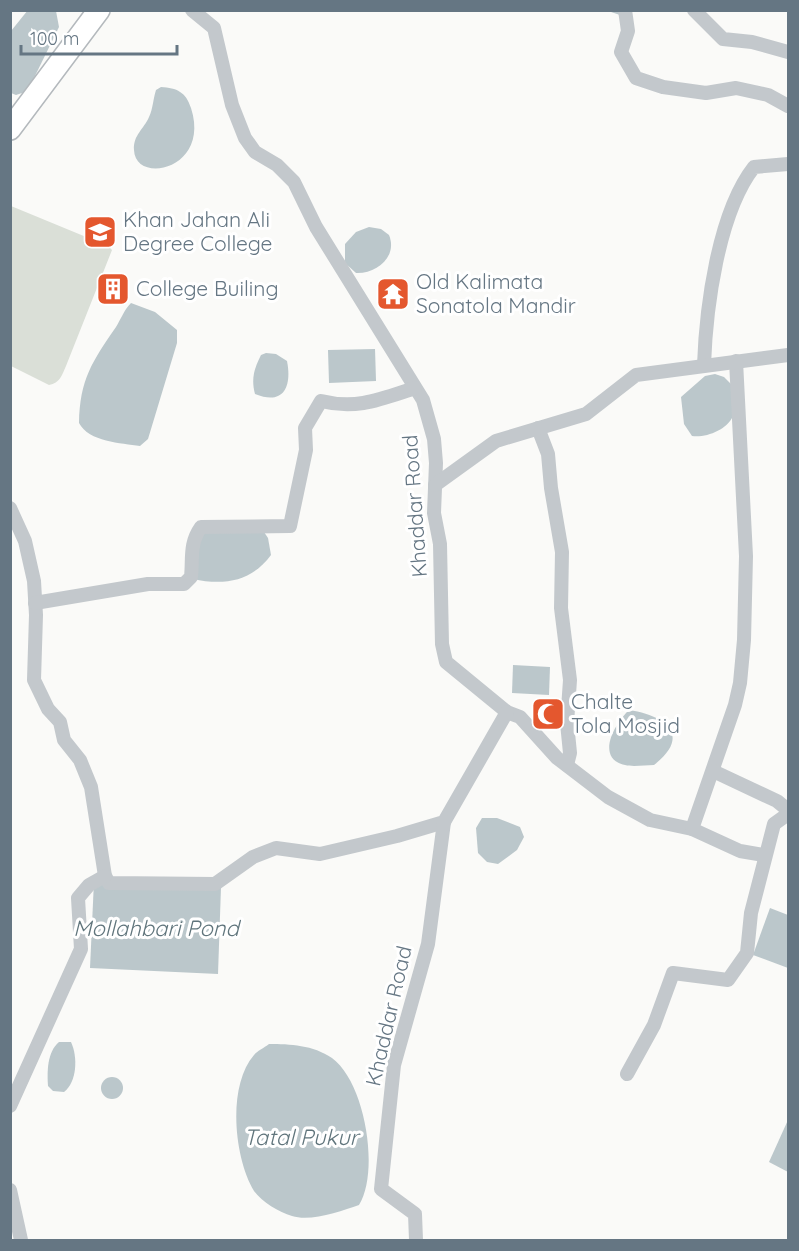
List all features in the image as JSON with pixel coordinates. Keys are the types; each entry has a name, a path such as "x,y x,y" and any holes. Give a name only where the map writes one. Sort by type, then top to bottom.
{"highway":[{"path":"10,129 99,10"}],"street":[{"name":"Khaddar Road","path":"192,10 214,28 232,105 245,138 255,152 277,165 294,182 316,227 423,400 434,439 442,644 446,662 507,712 520,717 567,765 626,809 650,820 695,830 732,848 764,855"},
{"path":"694,10 723,39 752,42 789,52"},
{"path":"621,12 628,32 621,52 636,78 663,87 706,93 736,88 768,95 789,106"},
{"path":"704,365 707,321 719,251 737,194 754,167 789,164"},
{"path":"435,485 496,441 586,414 636,375 789,355"},
{"path":"695,830 740,683 744,640 746,556 736,361"},
{"path":"35,603 148,585 184,584 192,577 190,552 194,537 201,527 290,526 306,450 305,428 321,401 342,407 364,404 415,388"},
{"path":"538,428 548,454 550,488 562,552 561,608 570,680 567,723 570,753 567,765"},
{"path":"10,508 28,553 35,603 34,680 48,709 60,722 64,740 80,760 91,787 105,876 109,883 215,885 252,857 276,848 320,854 397,836 444,822 507,712"},
{"path":"627,1074 654,1025 673,973 728,980 747,953 751,913 764,855 774,824 789,812 713,771"},
{"name":"Khaddar Road","path":"416,1240 415,1214 381,1189 394,1065 428,944 444,822"},
{"path":"10,1106 81,949 78,898 89,885 105,876"},
{"path":"10,1190 21,1240"}],"shaded area":[{"path":"11,206 108,246 112,250 63,372 58,380 49,385 11,366"}],"water":[{"path":"28,10 56,11 59,27 34,78 25,92 16,95 11,93 11,31"},
{"path":"161,87 172,88 186,98 191,108 194,129 191,146 182,158 170,165 158,168 146,167 138,161 134,145 150,114 156,90"},
{"path":"369,227 381,229 389,235 390,250 388,257 378,267 364,273 356,273 345,263 345,244 356,232"},
{"path":"131,303 155,312 177,330 177,343 148,439 140,446 98,438 90,434 79,423 82,394 89,372"},
{"path":"375,349 376,381 329,383 328,350"},
{"path":"276,354 287,361 287,386 279,395 273,397 255,394 254,389 253,379 257,365 261,355"},
{"path":"715,374 724,377 733,386 735,405 733,416 716,432 703,436 692,436 684,424 681,397 705,376"},
{"path":"198,532 264,532 268,538 271,555 255,571 237,579 216,582 193,579 187,567 186,555 190,543"},
{"path":"513,665 550,667 549,695 512,693"},
{"path":"629,710 653,716 669,728 672,736 671,744 666,754 654,765 625,765 616,761 611,755 609,748 614,731"},
{"path":"482,818 497,818 520,827 524,837 517,850 498,864 487,862 478,853 476,828"},
{"name":"Mollahbari Pond","path":"94,881 221,887 218,974 90,968"},
{"path":"770,908 788,915 788,968 753,955"},
{"path":"59,1042 71,1042 75,1055 74,1076 64,1092 53,1091 48,1086 50,1057"},
{"name":"Tatal Pukur","path":"269,1044 301,1046 325,1054 343,1070 353,1086 361,1106 368,1150 365,1190 359,1205 308,1218 292,1216 276,1209 254,1191 247,1177 238,1142 237,1103 245,1068 255,1054"},
{"path":"112,1077 120,1080 123,1088 120,1096 112,1099 104,1096 101,1088 104,1080"},
{"path":"788,1120 788,1172 769,1162"}],"waterway":[{"path":"610,10 622,14"}],"place":[{"name":"Khan Jahan Ali Degree College","path":"100,232"},
{"name":"College Builing","path":"113,289"},
{"name":"Old Kalimata Sonatola Mandir","path":"393,294"},
{"name":"Chalte Tola Mosjid","path":"548,714"}]}
